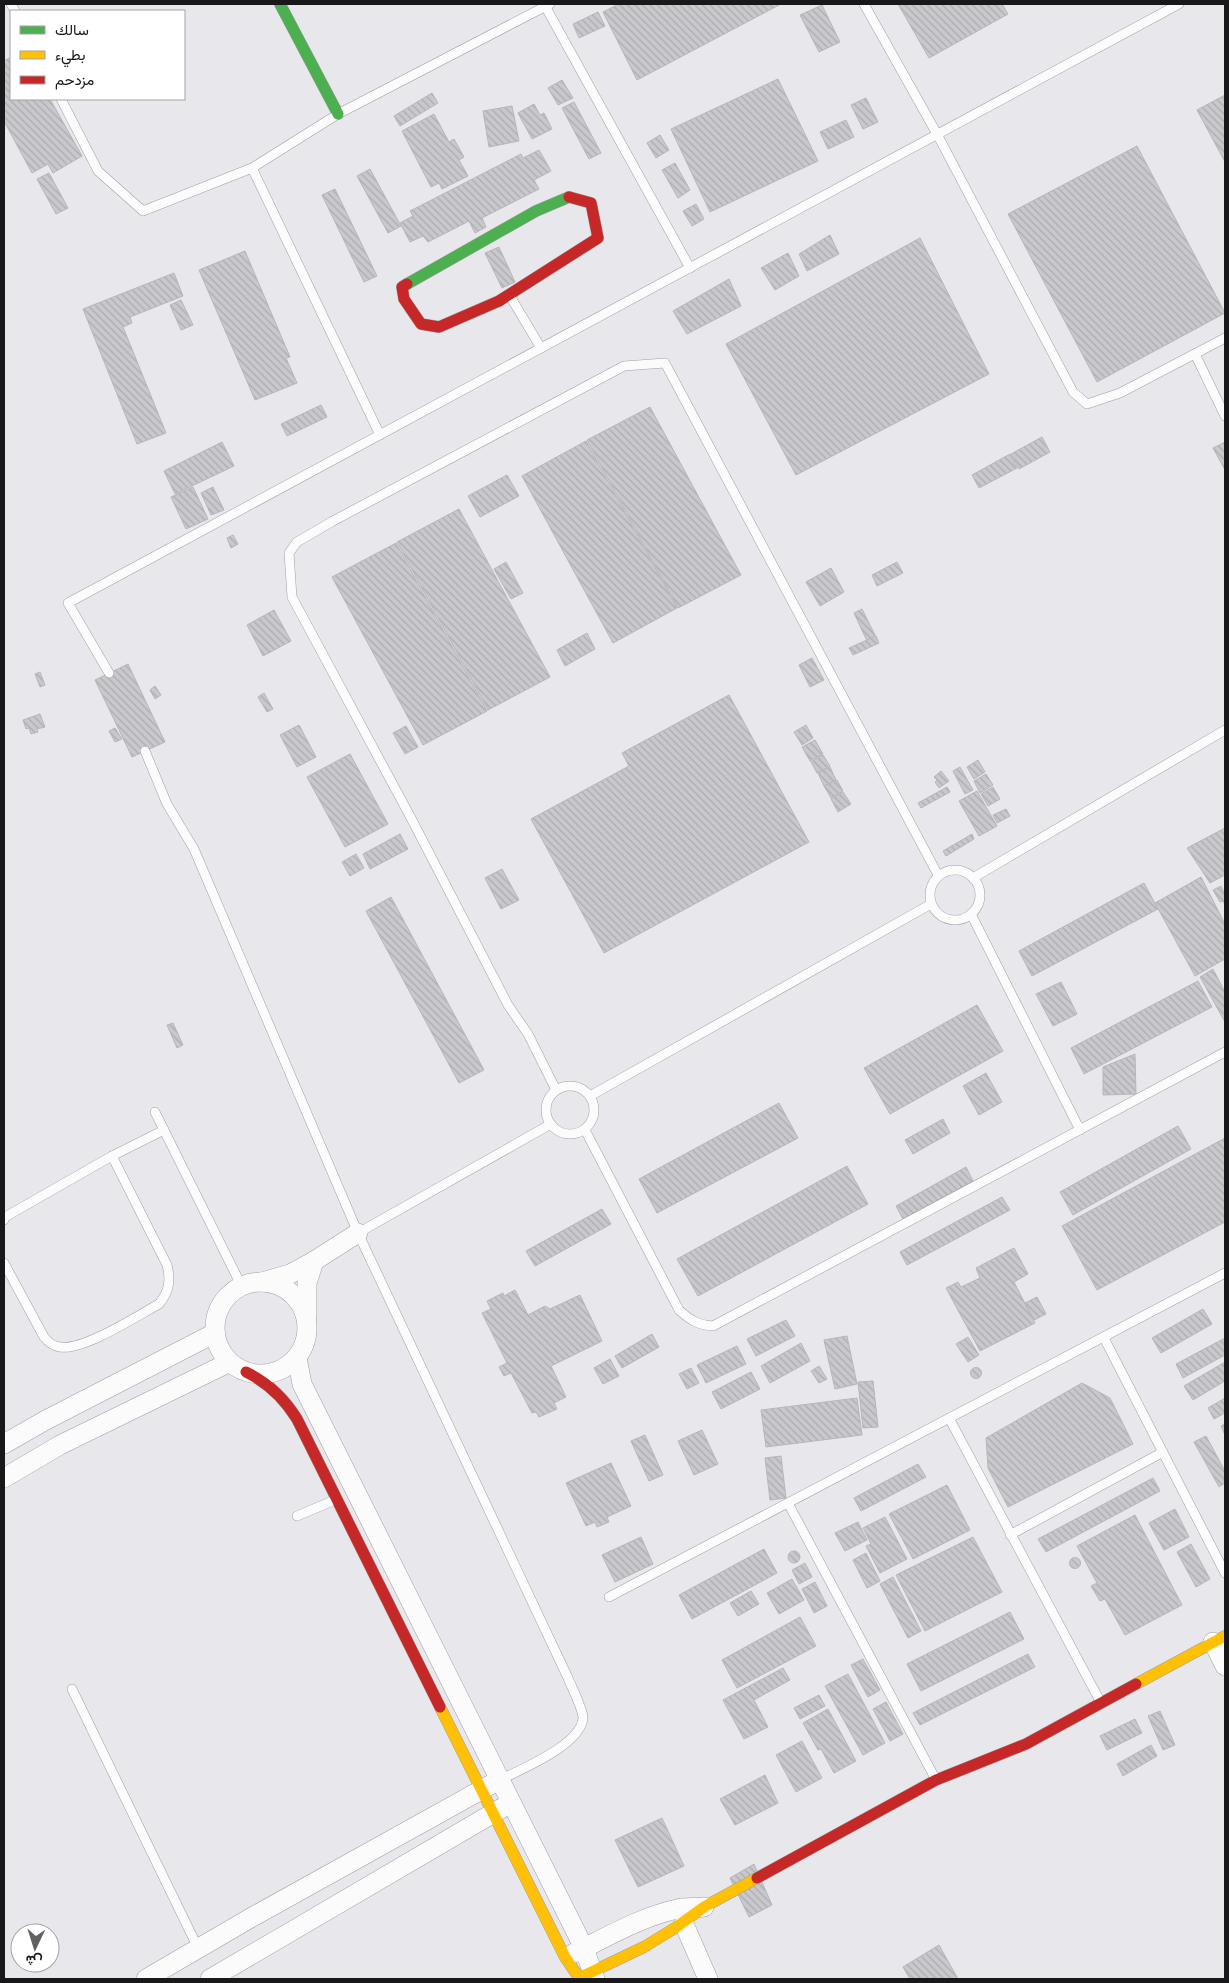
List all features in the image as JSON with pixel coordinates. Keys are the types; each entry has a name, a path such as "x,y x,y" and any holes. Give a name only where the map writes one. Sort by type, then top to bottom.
{"street":[{"path":"280,4 338,114"},
{"path":"569,197 591,203 598,238 510,296 439,327 421,324 404,299 402,287 536,211 569,197"},
{"path":"358,1233 290,1274 250,1285 229,1296 223,1302 216,1317 215,1334 220,1349 238,1367 271,1385 295,1416 565,1957 587,1977"},
{"path":"4,1478 60,1445 238,1367 260,1374 276,1372 291,1364 305,1344 307,1283 314,1261"},
{"path":"250,1285 274,1284 289,1292 300,1304 306,1319"},
{"path":"4,1444 46,1420 215,1334"},
{"path":"296,1358 302,1384 584,1948 587,1977"},
{"path":"46,1420 58,1430 60,1445"},
{"path":"587,1977 660,1939 684,1924 704,1907 936,1780 1026,1744 1219,1639 1225,1666"},
{"path":"146,1979 198,1948 500,1780"},
{"path":"214,1978 512,1803"},
{"path":"565,1957 627,1927 662,1913 679,1908 704,1907"},
{"path":"684,1924 708,1979"}],"lane":[{"path":"864,4 937,134 1073,392 1087,404 1120,393 1225,338"},
{"path":"109,673 68,603 1179,4"},
{"path":"62,100 98,172 143,211 252,168 338,114 546,5 690,268"},
{"path":"252,168 380,435"},
{"path":"510,296 541,348"},
{"path":"1194,354 1225,416"},
{"path":"556,1090 528,1034 508,1005 411,818 292,598 289,553 297,542 333,521 624,366 665,363 938,875"},
{"path":"974,878 1225,730"},
{"path":"145,751 167,804 194,849 358,1233 568,1678 583,1717 580,1728 568,1741 547,1756 500,1780"},
{"path":"953,869 968,873 974,878 979,885 980,901 972,914 956,920 941,917 931,904 930,888 938,875 953,869"},
{"path":"590,1096 931,904"},
{"path":"972,914 1080,1130"},
{"path":"585,1130 679,1310 692,1321 702,1325 714,1326 1225,1052"},
{"path":"571,1086 578,1087 590,1096 595,1110 590,1124 585,1130 578,1133 563,1133 550,1124 546,1110 551,1096 556,1090 571,1086"},
{"path":"155,1112 250,1285"},
{"path":"358,1233 550,1124"},
{"path":"4,1220 6,1216 112,1156 164,1130"},
{"path":"4,1263 44,1337 50,1344 59,1347 80,1345 159,1304 166,1296 169,1286 170,1275 167,1265 112,1156"},
{"path":"609,1597 1225,1273"},
{"path":"1104,1338 1225,1573"},
{"path":"949,1418 1101,1703"},
{"path":"1010,1535 1163,1452"},
{"path":"297,1516 337,1498"},
{"path":"788,1503 936,1780"},
{"path":"72,1689 198,1948"}],"building":[{"path":"619,4 781,4 637,80 603,12"},
{"path":"898,4 1002,4 1008,14 929,58"},
{"path":"822,5 840,42 819,52 800,15"},
{"path":"598,12 605,26 579,38 573,24"},
{"path":"10,58 10,100 51,100 82,156 53,173 48,164 32,173 4,121 4,61"},
{"path":"778,79 818,161 710,212 671,129"},
{"path":"562,80 573,98 558,105 548,88"},
{"path":"432,93 438,103 400,126 394,116"},
{"path":"1225,95 1225,162 1197,110"},
{"path":"866,98 878,122 863,129 851,105"},
{"path":"574,102 601,153 589,159 562,108"},
{"path":"534,104 540,115 544,113 552,129 532,139 518,113"},
{"path":"512,106 519,141 489,147 483,111"},
{"path":"434,114 449,142 454,139 464,157 459,160 468,176 442,189 439,183 431,187 402,131"},
{"path":"846,120 854,137 828,149 820,132"},
{"path":"660,135 669,150 656,158 647,143"},
{"path":"1137,146 1225,313 1097,382 1008,214"},
{"path":"539,150 551,171 534,180 539,189 482,218 486,227 475,233 469,221 428,242 423,236 410,242 400,223 413,216 410,211 521,154 523,158"},
{"path":"675,163 690,190 678,198 662,170"},
{"path":"370,169 401,226 388,233 357,176"},
{"path":"49,173 68,208 56,214 37,179"},
{"path":"335,189 377,276 364,282 322,195"},
{"path":"696,204 704,219 692,226 683,211"},
{"path":"830,235 839,254 807,271 799,254"},
{"path":"920,238 989,374 796,475 726,344"},
{"path":"499,247 515,282 502,288 485,253"},
{"path":"245,251 290,357 286,358 297,383 255,400 199,270"},
{"path":"788,253 799,276 775,290 761,268"},
{"path":"174,273 183,296 130,317 132,323 123,327 166,433 137,444 83,309"},
{"path":"729,279 741,306 687,334 673,311"},
{"path":"181,300 193,325 181,330 170,305"},
{"path":"321,405 327,417 287,436 281,424"},
{"path":"650,407 741,575 678,608 587,440"},
{"path":"1042,437 1050,452 1019,469 1011,454"},
{"path":"586,441 677,608 613,643 522,476"},
{"path":"222,442 234,466 175,494 164,471"},
{"path":"1225,442 1225,470 1213,448"},
{"path":"1010,454 1017,468 979,488 972,475"},
{"path":"507,475 519,496 480,517 468,496"},
{"path":"193,487 208,519 186,529 171,497"},
{"path":"213,487 224,510 211,515 201,493"},
{"path":"459,509 550,677 488,710 397,542"},
{"path":"233,535 238,544 231,548 227,538"},
{"path":"396,543 487,711 423,745 332,577"},
{"path":"506,562 523,593 511,599 494,569"},
{"path":"897,562 903,573 877,586 872,575"},
{"path":"831,568 844,592 820,606 806,582"},
{"path":"862,609 876,637 867,641 854,613"},
{"path":"274,610 291,641 263,656 247,625"},
{"path":"587,633 595,649 565,666 557,650"},
{"path":"876,636 879,643 853,655 849,648"},
{"path":"812,658 824,680 810,687 799,665"},
{"path":"128,664 165,742 132,757 95,680"},
{"path":"40,672 45,685 40,687 35,674"},
{"path":"155,686 161,695 155,699 150,690"},
{"path":"264,693 273,709 267,712 258,697"},
{"path":"729,695 809,842 604,953 531,819 629,766 622,753"},
{"path":"40,714 45,727 37,729 38,732 31,734 29,728 26,729 23,720"},
{"path":"299,725 316,757 297,767 280,735"},
{"path":"806,725 813,738 802,745 794,732"},
{"path":"406,726 418,747 405,754 393,733"},
{"path":"115,728 122,739 115,742 109,731"},
{"path":"815,740 823,754 810,761 802,747"},
{"path":"350,754 388,824 345,847 307,777"},
{"path":"823,755 830,766 817,773 811,762"},
{"path":"978,760 985,772 974,779 967,767"},
{"path":"830,767 836,780 824,786 818,773"},
{"path":"960,767 973,790 965,794 953,771"},
{"path":"941,771 949,781 939,788 934,777"},
{"path":"986,774 993,785 980,793 974,781"},
{"path":"837,780 843,791 831,798 824,786"},
{"path":"947,787 950,792 921,808 918,803"},
{"path":"993,787 1000,799 988,806 981,794"},
{"path":"977,791 997,826 979,836 959,801"},
{"path":"843,792 851,804 838,812 831,799"},
{"path":"1006,809 1010,816 997,823 993,815"},
{"path":"1225,828 1225,875 1210,883 1187,848"},
{"path":"400,834 408,849 370,869 363,854"},
{"path":"972,834 974,839 946,856 943,851"},
{"path":"356,854 364,868 350,876 342,862"},
{"path":"502,869 519,900 501,909 485,878"},
{"path":"1201,877 1225,924 1225,959 1195,976 1155,903"},
{"path":"1144,883 1158,909 1032,976 1019,951"},
{"path":"1221,886 1225,894 1225,905 1223,901 1220,902 1213,890"},
{"path":"391,897 484,1070 459,1083 366,911"},
{"path":"1213,969 1225,992 1225,1022 1200,977"},
{"path":"1198,981 1212,1007 1084,1074 1071,1048"},
{"path":"1061,982 1077,1014 1053,1026 1036,994"},
{"path":"977,1005 1003,1051 890,1114 864,1068"},
{"path":"173,1023 183,1045 177,1048 167,1025"},
{"path":"1135,1054 1136,1094 1103,1095 1103,1067"},
{"path":"986,1073 1002,1102 979,1115 963,1086"},
{"path":"779,1103 798,1138 657,1213 639,1179"},
{"path":"943,1119 950,1133 913,1154 905,1140"},
{"path":"1178,1126 1191,1149 1073,1215 1060,1192"},
{"path":"1225,1138 1225,1222 1097,1290 1062,1226"},
{"path":"847,1166 868,1204 698,1296 677,1259"},
{"path":"966,1167 973,1181 903,1219 896,1206"},
{"path":"1002,1197 1010,1210 907,1265 900,1252"},
{"path":"602,1209 611,1224 535,1266 526,1251"},
{"path":"1014,1248 1028,1274 1014,1282 1035,1323 980,1351 946,1288 958,1282 961,1287 980,1278 976,1268"},
{"path":"515,1290 528,1315 545,1306 550,1309 580,1295 602,1341 551,1366 566,1397 554,1403 557,1409 539,1417 536,1412 532,1413 511,1373 504,1376 499,1367 507,1363 482,1313 491,1309 487,1301 503,1293 504,1296"},
{"path":"1037,1297 1046,1314 1034,1320 1025,1303"},
{"path":"1203,1309 1212,1324 1161,1353 1152,1338"},
{"path":"786,1320 795,1336 756,1356 747,1339"},
{"path":"652,1334 659,1347 622,1368 615,1356"},
{"path":"847,1336 857,1384 835,1389 824,1340"},
{"path":"968,1337 979,1355 968,1362 956,1344"},
{"path":"1225,1338 1225,1355 1183,1378 1176,1364"},
{"path":"801,1343 810,1361 770,1383 761,1366"},
{"path":"737,1346 746,1364 706,1383 697,1365"},
{"path":"610,1359 619,1376 603,1384 594,1368"},
{"path":"1225,1362 1225,1381 1193,1400 1184,1386"},
{"path":"819,1366 827,1379 819,1383 811,1371"},
{"path":"691,1368 699,1383 687,1389 679,1374"},
{"path":"974,1368 978,1368 981,1373 980,1377 974,1378 971,1375 971,1371"},
{"path":"751,1372 760,1389 721,1409 712,1392"},
{"path":"873,1381 878,1427 863,1428 858,1382"},
{"path":"1082,1383 1110,1398 1133,1444 1008,1507 988,1468 986,1438"},
{"path":"857,1398 862,1435 766,1447 761,1410"},
{"path":"1225,1398 1225,1413 1214,1419 1208,1408"},
{"path":"1225,1424 1225,1435 1221,1426"},
{"path":"702,1430 718,1464 694,1475 678,1441"},
{"path":"645,1435 663,1475 649,1481 631,1441"},
{"path":"1206,1436 1225,1471 1225,1483 1219,1487 1194,1442"},
{"path":"781,1456 786,1498 770,1500 765,1458"},
{"path":"611,1463 631,1506 607,1517 609,1522 597,1527 595,1522 586,1526 566,1483"},
{"path":"918,1464 926,1477 861,1511 854,1498"},
{"path":"1153,1478 1160,1491 1046,1552 1038,1539"},
{"path":"947,1485 970,1530 913,1559 889,1514"},
{"path":"1175,1509 1189,1537 1164,1550 1149,1523"},
{"path":"1135,1515 1182,1605 1125,1635 1105,1599 1100,1601 1091,1586 1097,1583 1077,1546"},
{"path":"885,1517 907,1559 880,1573 866,1546 871,1544 863,1528"},
{"path":"858,1522 867,1540 845,1551 835,1533"},
{"path":"641,1537 653,1564 615,1582 602,1555"},
{"path":"973,1537 1002,1592 925,1631 896,1575"},
{"path":"1191,1544 1210,1579 1196,1587 1177,1552"},
{"path":"764,1549 777,1573 692,1619 679,1595"},
{"path":"794,1551 800,1557 794,1563 788,1557"},
{"path":"866,1553 880,1581 867,1588 853,1560"},
{"path":"1075,1557 1081,1563 1075,1569 1069,1563"},
{"path":"805,1563 812,1577 799,1584 792,1570"},
{"path":"893,1577 921,1631 908,1638 880,1584"},
{"path":"792,1579 804,1600 779,1614 767,1593"},
{"path":"815,1582 827,1606 814,1613 802,1589"},
{"path":"751,1591 759,1604 738,1616 730,1603"},
{"path":"1010,1612 1024,1639 921,1691 907,1664"},
{"path":"800,1617 816,1646 737,1688 722,1660"},
{"path":"1028,1654 1035,1667 920,1725 913,1713"},
{"path":"863,1659 880,1690 868,1697 851,1665"},
{"path":"783,1668 790,1680 754,1700 768,1727 744,1739 723,1700"},
{"path":"848,1674 885,1743 863,1755 825,1686"},
{"path":"819,1695 825,1706 800,1719 794,1708"},
{"path":"886,1702 903,1734 890,1741 873,1709"},
{"path":"828,1709 856,1761 834,1773 821,1749 818,1750 803,1723"},
{"path":"1160,1711 1175,1745 1163,1750 1148,1716"},
{"path":"1135,1719 1142,1733 1107,1750 1100,1736"},
{"path":"802,1741 822,1778 796,1792 776,1755"},
{"path":"1151,1745 1157,1756 1123,1776 1117,1764"},
{"path":"765,1775 778,1803 735,1825 720,1799"},
{"path":"662,1818 684,1866 638,1887 615,1840"},
{"path":"754,1864 772,1905 749,1917 730,1878"},
{"path":"939,1945 958,1979 910,1979 903,1967"}],"traffic: fast":[{"path":"280,4 338,114"},
{"path":"407,284 536,211 569,197"}],"traffic: slow":[{"path":"1136,1684 1225,1636"},
{"path":"440,1707 565,1957 580,1979"},
{"path":"579,1978 644,1947 704,1907 757,1878"}],"traffic: jam":[{"path":"407,284 402,287 404,299 421,324 439,327 499,301 598,238 591,203 569,197"},
{"path":"246,1372 262,1381 275,1392 287,1404 297,1419 440,1707"},
{"path":"757,1878 936,1780 1026,1744 1136,1684"}]}
